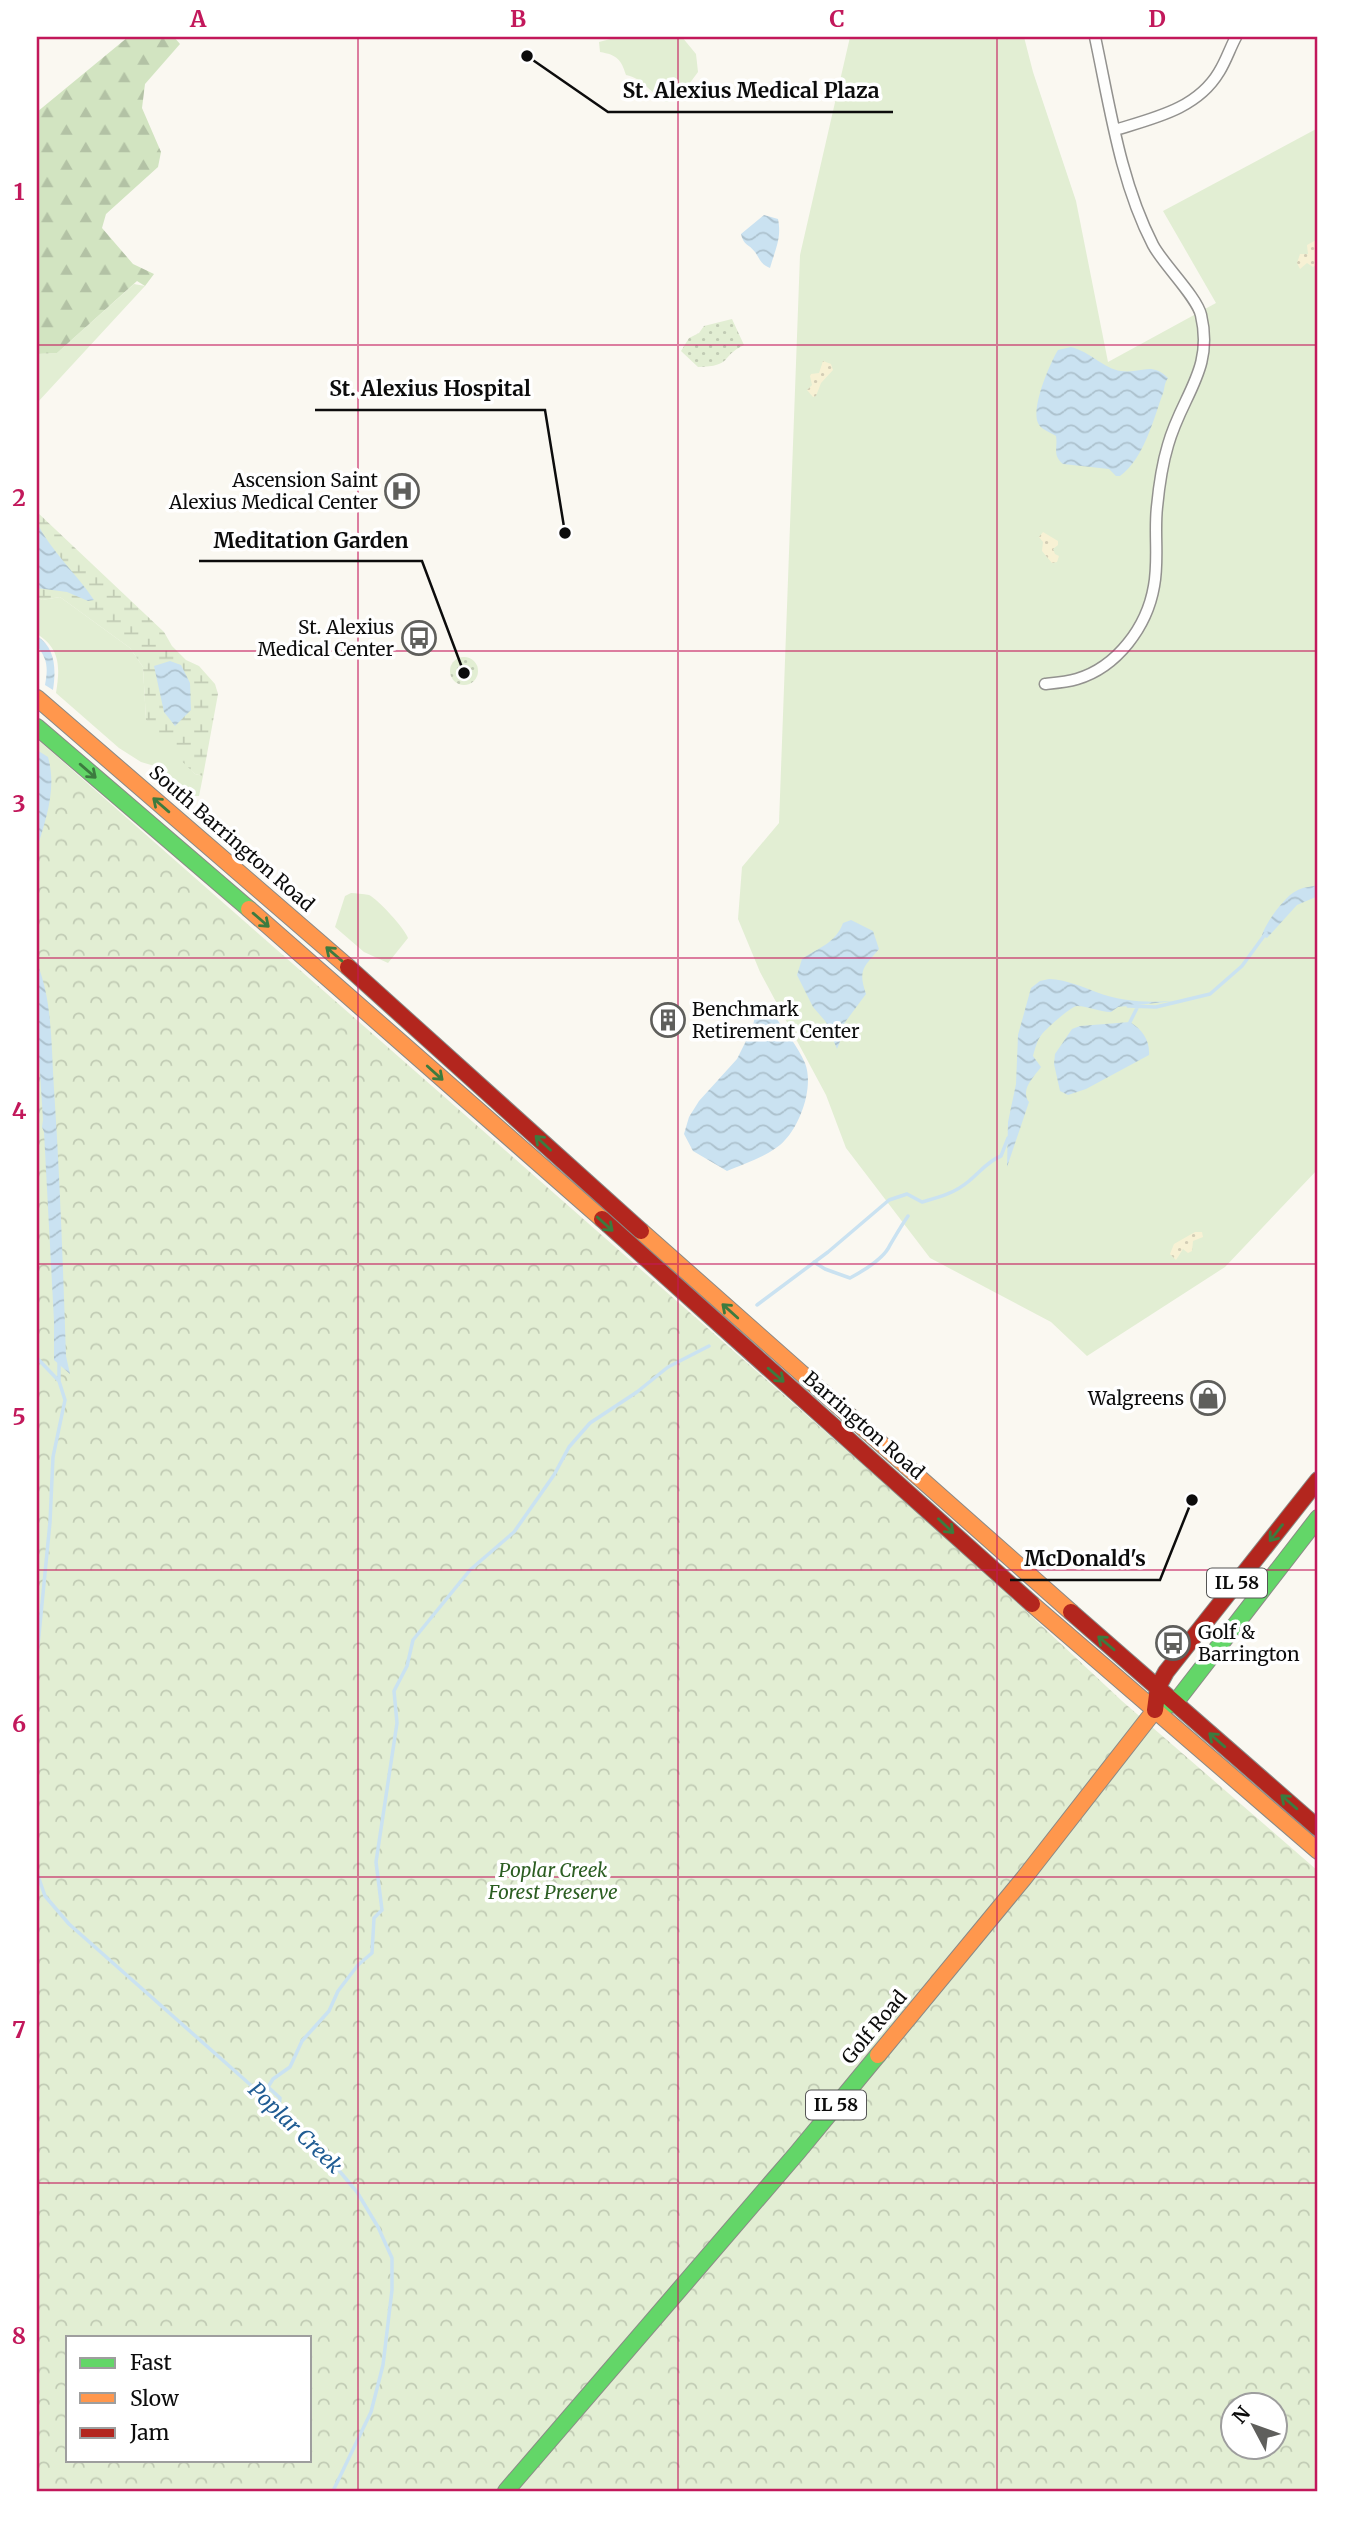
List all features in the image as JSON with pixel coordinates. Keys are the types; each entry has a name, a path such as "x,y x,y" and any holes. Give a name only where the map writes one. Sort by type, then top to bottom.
{"main road":[{"name":"South Barrington Road","path":"37,698 399,1011"},
{"name":"Barrington Road","path":"37,727 384,1027 936,1516 988,1566 1318,1851"},
{"name":"Barrington Road","path":"399,1011 783,1357 1318,1828"},
{"name":"IL 58","path":"1155,1710 1158,1687 1166,1672 1318,1480"},
{"name":"IL 58","path":"1175,1703 1318,1518"},
{"path":"1155,1710 1175,1703"},
{"name":"Golf Road","path":"506,2491 814,2132 1024,1878 1155,1710"}],"street":[{"path":"1045,684 1077,679 1103,668 1121,653 1141,622 1154,588 1156,509 1164,461 1174,428 1200,371 1205,344 1200,312 1154,246 1126,181 1095,37"},
{"path":"1115,130 1170,114 1199,95 1219,72 1236,37"}],"green space":[{"path":"128,37 174,37 180,44 145,84 142,108 161,152 158,167 106,214 102,228 133,264 154,274 145,286 137,281 57,353 37,354 37,112"},
{"path":"618,37 682,37 696,54 698,72 678,99 666,102 637,79 626,75 618,59 600,52 599,42"},
{"path":"850,37 1024,37 1076,201 1108,362 1216,303 1163,211 1318,128 1318,1169 1225,1267 1087,1356 1051,1322 930,1258 846,1148 826,1095 760,972 738,919 742,867 779,823 800,255"},
{"path":"134,284 145,286 37,403 37,354 57,353"},
{"path":"732,319 744,345 722,363 698,367 681,351 689,338 699,333 704,326"},
{"path":"37,512 164,632 172,646 186,660 199,666 215,684 218,694 203,776 195,774 157,737 146,720 143,667 130,648 60,597 42,600 37,597"},
{"path":"37,597 42,600 60,597 130,648 143,667 146,720 195,774 203,776 199,796 190,796 158,767 141,762 119,748 56,693 57,660 51,646 37,634"},
{"path":"464,657 474,661 478,671 474,681 464,685 454,681 450,671 454,661"},
{"name":"Poplar Creek Forest Preserve","path":"37,739 967,1556 1122,1701 1318,1871 1318,2491 37,2491"},
{"path":"351,893 369,895 391,915 406,934 408,938 388,963 364,952 335,927 345,896"}],"sand":[{"path":"1318,239 1318,264 1313,267 1307,263 1300,269 1297,263 1300,254 1308,254 1307,245"},
{"path":"823,361 831,364 833,370 813,397 807,390 812,385 810,376 819,373"},
{"path":"1043,532 1058,541 1058,545 1053,549 1059,556 1057,562 1052,563 1042,551 1043,542 1039,537"},
{"path":"1195,1232 1202,1232 1203,1237 1193,1241 1192,1251 1188,1253 1183,1249 1176,1260 1170,1254 1174,1244"}],"water":[{"path":"764,215 778,219 779,226 770,268 762,263 741,234"},
{"path":"1071,347 1115,370 1151,369 1168,378 1142,449 1120,476 1116,476 1109,469 1063,464 1056,454 1056,436 1038,423 1036,416 1039,397 1050,366 1058,350"},
{"path":"37,523 49,543 94,600 88,601 67,592 37,588"},
{"path":"37,636 51,653 54,667 53,690 45,685 46,664 37,646"},
{"path":"170,661 181,665 190,683 191,710 175,726 164,712 154,666"},
{"path":"37,750 48,757 51,792 37,849 39,786"},
{"path":"1318,885 1318,896 1297,905 1267,938 1262,936 1271,918 1291,894"},
{"path":"851,920 873,931 879,949 863,970 862,980 866,994 843,1025 843,1034 837,1049 826,1022 813,1007 797,975 802,959 831,940 843,923"},
{"path":"37,963 46,993 50,1025 66,1356 70,1374 54,1360 37,1024"},
{"path":"1049,979 1129,1000 1184,1000 1118,1007 1111,1012 1077,1006 1048,1028 1040,1036 1035,1048 1033,1056 1041,1067 1027,1089 1029,1102 1007,1167 1008,1122 1016,1084 1018,1035 1031,988 1040,981"},
{"path":"766,1003 805,1063 807,1093 796,1124 780,1145 727,1171 693,1151 684,1134 689,1117 699,1101 737,1059 752,1029 758,1005"},
{"path":"1130,1022 1145,1036 1149,1055 1086,1089 1068,1095 1060,1091 1054,1064 1055,1054 1072,1029"}],"waterway":[{"path":"1128,1006 1156,1007 1210,994 1242,966 1266,933"},
{"path":"1130,1022 1137,1008"},
{"path":"757,1305 828,1252 889,1200 907,1194 922,1202 964,1185 1001,1156 1008,1138"},
{"path":"814,1262 850,1278 883,1255 908,1216"},
{"path":"279,2109 280,2098 268,2087 273,2079 290,2067 302,2041 329,2011 338,1991 358,1965 372,1953 374,1918 382,1910 376,1862 397,1723 394,1691 407,1666 413,1640 470,1570 514,1532 554,1475 569,1447 590,1423 637,1392 668,1367 709,1346"},
{"name":"Poplar Creek","path":"37,1358 59,1381 65,1400 53,1457 50,1522 37,1655"},
{"path":"59,1363 59,1381"},
{"name":"Poplar Creek","path":"37,1873 45,1896 69,1924 315,2142 357,2192 378,2227 392,2258 392,2290 383,2365 371,2412 333,2491"}],"traffic: fast":[{"path":"37,727 249,909"},
{"path":"1155,1710 1175,1703 1318,1518"},
{"path":"506,2491 878,2055"}],"traffic: slow":[{"path":"37,698 348,967"},
{"path":"249,909 602,1219"},
{"path":"641,1231 1071,1612"},
{"path":"1032,1604 1318,1851"},
{"path":"878,2055 1024,1878 1155,1710"}],"traffic: jam":[{"path":"348,967 641,1231"},
{"path":"602,1219 1032,1604"},
{"path":"1155,1710 1158,1687 1166,1672 1318,1480"},
{"path":"1071,1612 1318,1828"}],"place":[{"name":"St. Alexius Medical Plaza","path":"527,56"},
{"name":"Ascension Saint Alexius Medical Center","path":"402,491"},
{"name":"St. Alexius Hospital","path":"565,533"},
{"name":"St. Alexius Medical Center","path":"419,638"},
{"name":"Meditation Garden","path":"464,673"},
{"name":"Benchmark Retirement Center","path":"668,1020"},
{"name":"Walgreens","path":"1208,1398"},
{"name":"McDonald's","path":"1192,1500"},
{"name":"Golf & Barrington","path":"1173,1643"}]}
